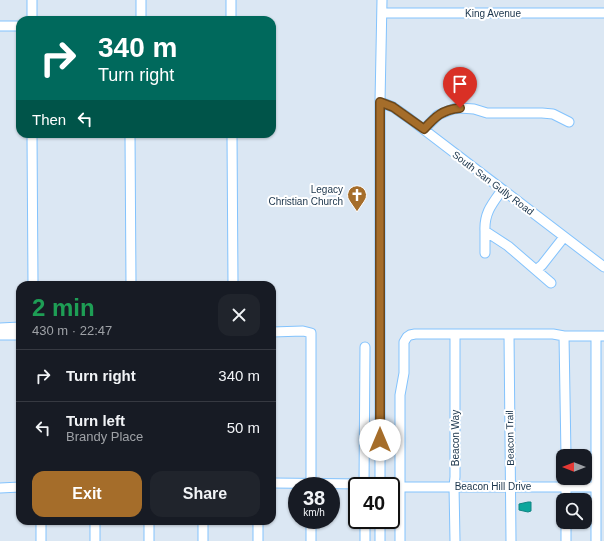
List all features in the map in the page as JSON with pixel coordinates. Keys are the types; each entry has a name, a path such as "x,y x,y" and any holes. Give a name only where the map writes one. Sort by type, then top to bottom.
{"street":[{"path":"32,0 32,16"},
{"path":"141,0 141,16"},
{"path":"231,0 231,16"},
{"path":"380,477 380,102 382,0"},
{"name":"King Avenue","path":"382,14 604,13"},
{"path":"0,26 16,26"},
{"name":"South San Gully Road","path":"380,102 393,107 424,129 604,267"},
{"path":"424,129 438,115 460,108 474,109 487,113 553,114 569,122"},
{"path":"32,138 33,281"},
{"path":"130,138 131,281"},
{"path":"232,138 233,281"},
{"path":"485,253 485,224 489,208 502,190"},
{"path":"485,232 508,246 551,283"},
{"path":"536,270 542,265 564,237"},
{"path":"0,328 16,327"},
{"path":"276,332 303,331 311,333 311,477"},
{"path":"396,477 400,395 404,372 404,342 407,336 415,334 553,334 564,336 600,336 596,541"},
{"name":"Beacon Way","path":"455,334 455,541"},
{"name":"Beacon Trail","path":"509,334 511,486 510,541"},
{"path":"0,335 16,335"},
{"path":"564,336 566,449"},
{"path":"364,477 365,347"},
{"path":"276,483 288,484"},
{"name":"Beacon Hill Drive","path":"400,487 511,486 556,483"},
{"name":"Beacon Hill Drive","path":"584,485 596,487"},
{"path":"0,488 16,487"},
{"path":"41,525 41,541"},
{"path":"95,525 95,541"},
{"path":"149,525 149,541"},
{"path":"203,525 203,541"},
{"path":"258,525 258,541"},
{"path":"311,529 311,541"},
{"path":"365,529 365,541"},
{"path":"380,529 380,541"},
{"path":"399,529 400,541"},
{"path":"566,529 566,541"}],"shaded area":[{"path":"531,502 531,511 528,512 519,510 519,504"}],"place":[{"name":"Legacy Christian Church","path":"357,212"}],"route":[{"path":"380,440 380,102 393,107 424,129 438,115 446,111 460,108"}]}
